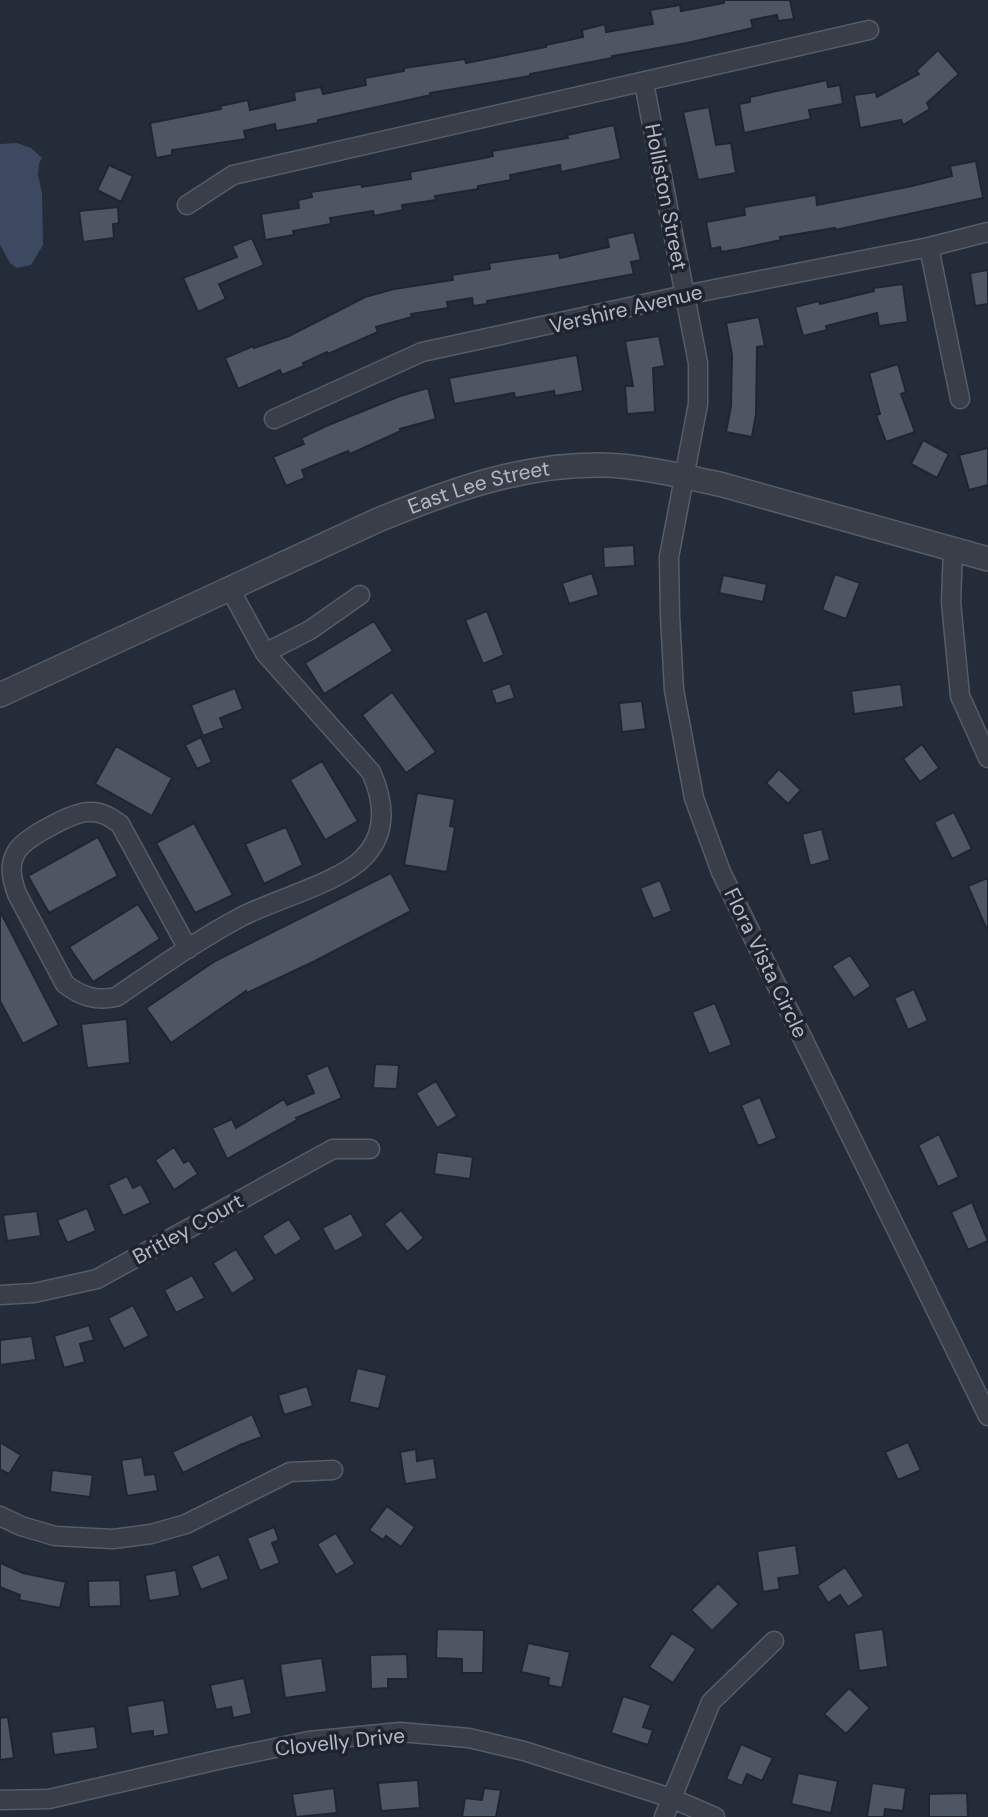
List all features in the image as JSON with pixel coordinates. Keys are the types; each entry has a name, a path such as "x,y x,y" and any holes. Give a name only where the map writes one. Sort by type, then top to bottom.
{"street":[{"path":"187,205 233,176 869,30"},
{"name":"Holliston Street","path":"644,83 698,363 698,404 684,477"},
{"name":"Vershire Avenue","path":"274,419 422,352 685,295 929,247 988,232"},
{"path":"929,247 960,398"},
{"name":"East Lee Street","path":"0,695 378,520 492,478 550,467 603,465 723,485 988,559"},
{"name":"Flora Vista Circle","path":"684,477 669,557 670,616 674,690 694,798 721,872 988,1416"},
{"path":"953,549 951,602 960,696 988,758"},
{"path":"188,949 120,824 105,814 89,811 75,814 28,840 17,851 12,864 12,878 17,894 53,965 65,984 77,993 97,999 116,997 240,917 346,871 364,857 376,839 383,815 380,792 371,772 265,653 230,589"},
{"path":"265,653 310,630 360,595"},
{"name":"Britley Court","path":"0,1295 34,1293 97,1279 333,1149 370,1149"},
{"path":"0,1516 55,1536 113,1539 150,1534 186,1524 289,1472 333,1470"},
{"path":"664,1817 711,1702 774,1642"},
{"name":"Clovelly Drive","path":"0,1800 49,1800 309,1741 400,1732 468,1738 513,1749 671,1798 716,1817"}],"water":[{"path":"17,143 31,148 42,158 38,175 42,193 43,245 31,265 17,268 10,263 0,245 0,144"}],"building":[{"path":"724,0 790,0 794,19 778,21 777,15 751,20 753,28 612,56 530,76 430,93 431,95 318,120 318,123 276,131 275,124 244,131 246,139 172,150 172,155 156,158 150,123 221,109 220,106 248,100 250,110 295,100 294,92 321,87 323,94 366,85 365,78 404,71 404,68 465,59 466,63 546,47 583,37 582,30 605,24 606,32 653,24 650,10 680,5 681,11 724,3"},
{"path":"938,50 959,74 927,103 930,109 903,125 901,120 860,128 854,95 876,92 877,97 919,74 916,71"},
{"path":"827,80 828,87 840,85 843,104 809,110 811,119 744,133 739,104 750,102 750,97"},
{"path":"709,107 716,145 731,143 736,173 698,180 683,112"},
{"path":"614,125 621,159 561,172 560,165 510,175 511,180 435,196 436,200 402,205 403,210 374,216 373,211 330,218 331,224 293,231 294,235 265,240 261,214 299,208 298,200 312,197 311,192 411,179 410,172 493,156 492,151 568,138 567,135"},
{"path":"976,161 983,198 835,230 780,237 781,240 739,249 721,252 720,247 711,249 706,222 745,215 744,207 816,195 817,205 952,176 950,166"},
{"path":"109,165 133,176 121,202 97,190"},
{"path":"118,207 119,223 113,224 114,238 83,242 79,211"},
{"path":"634,232 641,260 631,262 634,274 487,301 487,304 473,306 472,298 447,302 448,308 411,314 412,317 376,327 378,332 303,363 304,366 282,375 280,370 238,389 225,358 253,346 254,348 289,336 365,297 394,289 453,280 452,275 490,269 489,263 559,253 560,258 609,247 607,238"},
{"path":"252,238 264,265 219,284 226,299 198,312 183,278 237,257 232,246"},
{"path":"988,270 988,304 975,306 970,273"},
{"path":"903,284 908,322 879,326 877,313 826,326 827,330 803,336 795,307 874,291 873,288"},
{"path":"759,317 765,346 757,347 756,414 752,437 726,432 731,406 732,355 726,323"},
{"path":"659,336 665,366 653,368 655,412 627,414 625,386 633,386 625,341"},
{"path":"577,355 583,391 555,396 554,391 515,398 514,393 454,404 449,378"},
{"path":"898,364 906,392 901,394 915,432 886,442 876,415 880,414 869,373"},
{"path":"428,388 436,419 400,429 401,431 350,454 348,451 302,470 305,478 286,486 273,457 304,444 301,438 326,426 400,396"},
{"path":"923,440 949,454 937,478 911,464"},
{"path":"988,448 988,485 969,490 959,455"},
{"path":"634,545 635,566 604,568 603,547"},
{"path":"592,573 599,595 569,604 562,583"},
{"path":"835,574 860,583 846,619 822,610"},
{"path":"723,575 767,584 763,602 719,593"},
{"path":"487,611 504,655 483,664 465,620"},
{"path":"374,621 393,651 324,694 305,663"},
{"path":"510,683 515,698 496,704 491,690"},
{"path":"901,684 904,707 854,714 851,691"},
{"path":"235,688 243,709 220,718 224,728 203,736 191,705"},
{"path":"392,692 436,752 406,773 362,715"},
{"path":"642,701 646,729 622,732 619,703"},
{"path":"201,737 212,762 197,769 185,745"},
{"path":"922,744 939,768 920,782 903,759"},
{"path":"116,746 172,778 152,816 95,784"},
{"path":"322,761 358,821 325,840 290,780"},
{"path":"779,769 801,790 788,804 766,783"},
{"path":"417,793 455,799 450,826 455,827 447,872 404,865"},
{"path":"954,812 972,849 952,859 934,822"},
{"path":"194,823 233,895 195,913 156,843"},
{"path":"286,827 303,865 264,884 245,844"},
{"path":"822,829 830,860 810,866 802,834"},
{"path":"98,837 118,876 49,913 28,876"},
{"path":"391,873 411,911 315,961 247,993 246,991 171,1043 146,1008 215,961"},
{"path":"988,878 988,932 968,886"},
{"path":"660,880 672,911 653,919 640,888"},
{"path":"138,904 160,939 93,982 69,947"},
{"path":"0,911 59,1025 23,1044 0,1001"},
{"path":"850,955 871,986 854,998 832,966"},
{"path":"914,989 928,1021 908,1030 894,998"},
{"path":"715,1003 732,1045 709,1054 692,1012"},
{"path":"127,1019 130,1063 87,1068 81,1024"},
{"path":"375,1064 399,1065 397,1089 373,1088"},
{"path":"328,1065 342,1098 296,1118 297,1120 227,1159 212,1128 232,1119 236,1128 284,1099 287,1105 314,1093 306,1075"},
{"path":"436,1081 457,1116 437,1128 416,1093"},
{"path":"760,1097 777,1138 758,1146 741,1105"},
{"path":"939,1134 959,1177 938,1187 918,1145"},
{"path":"174,1147 184,1163 189,1160 198,1174 174,1190 155,1160"},
{"path":"437,1152 473,1157 470,1179 434,1174"},
{"path":"127,1176 133,1188 141,1184 151,1203 123,1216 108,1185"},
{"path":"972,1202 988,1241 968,1250 951,1212"},
{"path":"87,1208 96,1231 67,1243 57,1220"},
{"path":"401,1210 424,1238 407,1252 384,1224"},
{"path":"37,1211 41,1236 7,1241 3,1215"},
{"path":"351,1213 364,1236 335,1252 322,1228"},
{"path":"289,1219 302,1239 275,1256 262,1236"},
{"path":"236,1249 255,1279 232,1294 213,1263"},
{"path":"192,1275 205,1298 176,1313 164,1290"},
{"path":"133,1305 149,1336 124,1349 108,1318"},
{"path":"89,1325 94,1340 80,1344 85,1362 64,1368 54,1336"},
{"path":"32,1336 36,1360 0,1365 0,1340"},
{"path":"357,1368 387,1375 379,1409 349,1402"},
{"path":"307,1386 313,1406 284,1415 278,1395"},
{"path":"252,1414 262,1437 183,1473 172,1452"},
{"path":"0,1442 21,1455 9,1474 0,1469"},
{"path":"908,1442 921,1470 898,1480 885,1452"},
{"path":"416,1449 417,1461 434,1458 437,1479 405,1484 400,1452"},
{"path":"142,1457 145,1475 155,1474 158,1491 127,1496 121,1460"},
{"path":"52,1470 93,1475 90,1497 50,1492"},
{"path":"387,1506 415,1527 401,1547 386,1536 383,1540 369,1530"},
{"path":"274,1527 279,1540 272,1543 280,1563 260,1571 247,1538"},
{"path":"336,1533 355,1564 336,1575 317,1544"},
{"path":"796,1545 800,1575 778,1578 780,1589 763,1592 757,1551"},
{"path":"219,1554 229,1579 201,1590 191,1566"},
{"path":"0,1563 23,1573 66,1582 60,1608 19,1600 20,1595 0,1587"},
{"path":"845,1567 864,1596 848,1607 840,1595 828,1603 817,1586"},
{"path":"176,1570 180,1596 149,1601 145,1575"},
{"path":"120,1580 121,1606 89,1607 88,1581"},
{"path":"718,1583 739,1604 712,1631 691,1610"},
{"path":"437,1629 484,1630 483,1673 462,1673 462,1659 436,1658"},
{"path":"883,1629 888,1667 859,1671 854,1633"},
{"path":"672,1633 696,1649 673,1683 649,1667"},
{"path":"528,1643 570,1652 562,1688 548,1685 549,1678 521,1672"},
{"path":"407,1654 408,1679 388,1679 388,1688 371,1689 370,1655"},
{"path":"322,1658 327,1692 285,1698 280,1664"},
{"path":"244,1678 252,1714 233,1718 231,1707 216,1710 210,1685"},
{"path":"849,1688 870,1708 846,1734 824,1714"},
{"path":"623,1696 651,1705 643,1727 653,1730 648,1745 611,1733"},
{"path":"164,1700 169,1734 153,1737 153,1731 131,1734 127,1706"},
{"path":"8,1717 14,1758 0,1760 0,1718"},
{"path":"95,1726 98,1749 54,1755 51,1732"},
{"path":"741,1744 773,1758 762,1781 747,1774 742,1786 726,1779"},
{"path":"798,1773 838,1781 831,1813 791,1804"},
{"path":"418,1780 420,1808 381,1811 378,1783"},
{"path":"872,1783 906,1788 903,1811 885,1809 884,1817 867,1817"},
{"path":"334,1788 337,1813 296,1817 292,1794"},
{"path":"484,1788 501,1790 496,1817 462,1817 465,1798 482,1800"},
{"path":"967,1793 968,1817 929,1817 929,1794"}]}
